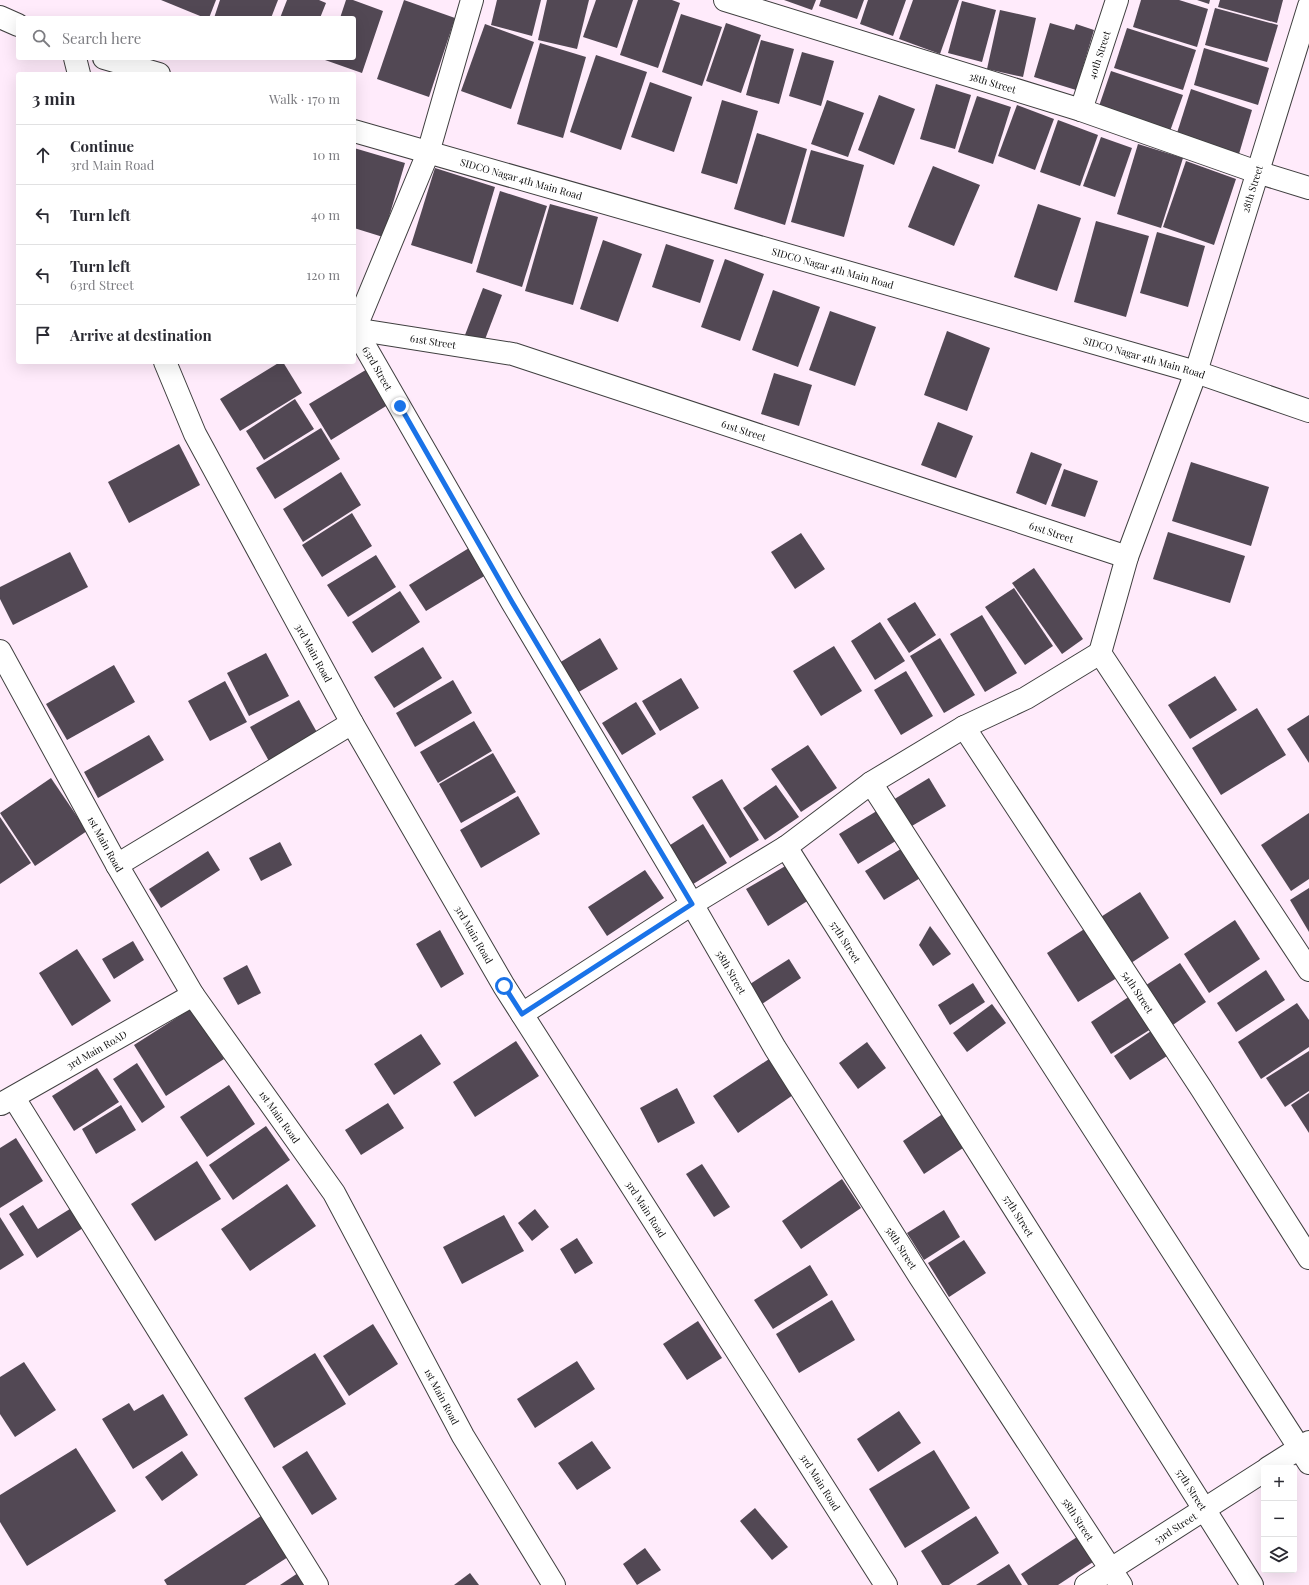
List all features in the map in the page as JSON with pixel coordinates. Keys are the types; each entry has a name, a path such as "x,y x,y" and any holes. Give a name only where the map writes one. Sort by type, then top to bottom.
{"street":[{"path":"356,324 428,153 472,0"},
{"name":"38th Street","path":"725,0 1081,110 1257,172 1309,188"},
{"name":"40th Street","path":"1081,110 1117,0"},
{"name":"28th Street","path":"1100,653 1127,557 1196,372 1309,6"},
{"path":"0,17 16,24"},
{"path":"75,60 78,72"},
{"path":"111,60 152,72"},
{"name":"SIDCO Nagar 4th Main Road","path":"356,132 1196,372 1309,411"},
{"name":"61st Street","path":"356,329 513,354 1127,557"},
{"name":"63rd Street","path":"356,332 512,602 692,904"},
{"name":"3rd Main Road","path":"166,364 195,434 352,723 504,986 886,1585"},
{"name":"1st Main Road","path":"0,651 117,865 193,995 334,1193 463,1436 554,1585"},
{"path":"522,1014 692,904 786,847 871,783 964,728 1026,698 1100,653 1309,970"},
{"path":"117,865 352,723"},
{"name":"54th Street","path":"964,728 1192,1075 1309,1258"},
{"path":"871,783 1306,1451 1275,1465"},
{"name":"57th Street","path":"786,847 1252,1585"},
{"name":"58th Street","path":"692,904 779,1055 920,1277 1116,1576"},
{"name":"3rd Main RoAD","path":"7,1102 193,995"},
{"path":"7,1102 317,1585"},
{"name":"53rd Street","path":"1086,1585 1116,1576 1205,1509 1261,1473"}],"building":[{"path":"161,0 216,0 210,16 200,16"},
{"path":"220,0 278,0 272,16 215,16"},
{"path":"287,0 319,0 326,3 321,16 281,16"},
{"path":"346,0 353,0 383,11 362,73 325,60 356,60 356,16 341,16"},
{"path":"404,0 455,18 429,97 377,79"},
{"path":"497,0 541,0 532,36 491,25"},
{"path":"547,0 589,0 577,49 538,40"},
{"path":"596,0 633,0 617,48 583,37"},
{"path":"638,0 672,0 680,3 658,68 620,55"},
{"path":"784,0 816,0 812,10"},
{"path":"821,0 864,0 857,19 819,6"},
{"path":"868,0 906,0 893,36 860,24"},
{"path":"913,0 959,0 940,54 899,39"},
{"path":"1141,0 1179,0 1208,9 1197,47 1133,27"},
{"path":"1197,0 1210,0 1209,4"},
{"path":"1220,0 1283,0 1277,23 1218,7"},
{"path":"962,1 996,10 982,62 948,53"},
{"path":"1215,8 1278,25 1267,62 1205,45"},
{"path":"1000,10 1036,18 1023,77 987,69"},
{"path":"681,14 722,27 702,86 662,72"},
{"path":"726,23 761,35 741,93 706,81"},
{"path":"1050,23 1074,30 1076,24 1094,30 1076,90 1034,77"},
{"path":"485,24 534,42 511,109 461,91"},
{"path":"1127,28 1196,50 1183,90 1114,68"},
{"path":"761,40 794,49 779,104 746,95"},
{"path":"540,43 586,57 563,138 517,124"},
{"path":"1204,48 1269,68 1258,105 1194,85"},
{"path":"802,52 834,61 821,106 789,96"},
{"path":"596,55 647,72 621,150 570,132"},
{"path":"1111,71 1183,95 1169,134 1098,109"},
{"path":"650,82 692,97 674,152 631,137"},
{"path":"936,84 971,95 955,149 920,139"},
{"path":"1191,89 1252,110 1239,154 1177,133"},
{"path":"879,95 915,109 894,165 858,150"},
{"path":"977,96 1011,107 993,164 958,152"},
{"path":"722,100 758,111 737,184 701,173"},
{"path":"827,100 864,113 848,157 811,144"},
{"path":"1017,105 1054,119 1035,170 998,156"},
{"path":"1058,120 1098,135 1080,186 1040,172"},
{"path":"757,133 807,149 785,225 734,209"},
{"path":"1101,137 1132,148 1115,197 1083,186"},
{"path":"1138,144 1183,158 1161,228 1117,214"},
{"path":"356,149 405,163 383,237 356,229"},
{"path":"811,150 864,165 844,237 791,222"},
{"path":"1186,161 1236,179 1214,245 1163,227"},
{"path":"933,166 980,185 954,246 908,227"},
{"path":"435,168 495,187 472,264 411,245"},
{"path":"500,191 547,206 522,287 476,272"},
{"path":"550,204 598,217 573,305 525,291"},
{"path":"1038,204 1081,218 1057,291 1014,277"},
{"path":"1096,221 1149,236 1126,317 1074,302"},
{"path":"1157,232 1205,246 1188,307 1140,293"},
{"path":"603,240 642,254 618,322 580,309"},
{"path":"666,244 714,260 700,303 652,287"},
{"path":"725,259 764,274 740,341 701,327"},
{"path":"483,288 502,295 484,342 465,335"},
{"path":"773,290 820,307 798,367 752,350"},
{"path":"830,311 876,327 855,386 809,370"},
{"path":"947,331 990,348 967,411 924,395"},
{"path":"277,364 284,364 302,393 240,431 220,399"},
{"path":"369,368 391,403 331,440 309,404"},
{"path":"774,373 812,385 799,426 761,414"},
{"path":"295,399 314,429 264,460 246,431"},
{"path":"938,422 973,436 956,478 921,465"},
{"path":"321,428 340,459 275,499 256,468"},
{"path":"179,444 200,485 129,523 108,482"},
{"path":"1031,452 1062,464 1046,505 1016,493"},
{"path":"1191,462 1269,487 1251,546 1172,521"},
{"path":"1064,469 1098,481 1085,517 1051,506"},
{"path":"341,472 361,505 303,542 283,509"},
{"path":"352,513 372,546 322,577 302,545"},
{"path":"1168,532 1245,556 1230,603 1153,579"},
{"path":"801,533 825,569 795,589 771,552"},
{"path":"469,548 486,575 426,611 409,585"},
{"path":"70,552 88,587 13,625 0,599 0,587"},
{"path":"376,555 396,587 348,617 327,585"},
{"path":"1034,568 1083,639 1062,654 1012,583"},
{"path":"1014,588 1053,646 1025,665 985,607"},
{"path":"400,591 420,622 372,653 352,622"},
{"path":"915,602 936,635 909,653 887,619"},
{"path":"982,615 1017,673 985,692 950,634"},
{"path":"880,622 905,661 875,680 851,641"},
{"path":"600,638 618,669 577,693 559,663"},
{"path":"940,638 975,695 944,713 910,656"},
{"path":"834,646 862,691 821,716 793,671"},
{"path":"423,647 442,678 394,708 374,677"},
{"path":"266,653 289,696 249,716 227,673"},
{"path":"114,665 135,702 67,740 46,704"},
{"path":"906,671 933,716 901,735 874,690"},
{"path":"1215,676 1237,710 1190,739 1168,705"},
{"path":"681,678 699,708 660,731 642,701"},
{"path":"453,680 472,713 415,747 396,713"},
{"path":"225,681 247,722 210,741 188,701"},
{"path":"299,700 319,736 270,763 250,727"},
{"path":"636,702 656,734 622,755 602,723"},
{"path":"1257,708 1286,755 1221,795 1192,748"},
{"path":"1309,715 1309,763 1287,729"},
{"path":"474,721 492,751 438,783 420,752"},
{"path":"149,735 164,760 98,798 84,772"},
{"path":"808,745 837,788 801,812 771,769"},
{"path":"493,753 516,792 461,823 439,784"},
{"path":"51,778 87,831 35,866 0,813"},
{"path":"929,778 946,806 905,830 888,803"},
{"path":"722,779 759,840 730,858 692,797"},
{"path":"776,785 799,817 765,840 743,808"},
{"path":"518,796 540,834 481,868 460,830"},
{"path":"880,809 899,839 858,864 839,834"},
{"path":"1309,813 1309,879 1291,891 1261,845"},
{"path":"0,817 31,863 0,884"},
{"path":"703,824 727,863 690,886 667,847"},
{"path":"280,842 292,865 261,881 249,858"},
{"path":"904,847 922,877 884,900 865,871"},
{"path":"208,851 220,870 161,908 149,889"},
{"path":"787,865 809,900 768,926 746,889"},
{"path":"645,870 664,898 607,936 588,907"},
{"path":"1309,888 1309,932 1290,900"},
{"path":"1140,892 1169,938 1125,967 1096,920"},
{"path":"1235,920 1260,959 1209,993 1184,954"},
{"path":"930,926 951,954 933,966 919,945"},
{"path":"1089,926 1120,976 1078,1002 1047,953"},
{"path":"440,930 464,974 441,988 416,944"},
{"path":"133,941 144,960 114,979 102,959"},
{"path":"77,949 111,1001 72,1026 39,973"},
{"path":"789,959 801,978 759,1006 747,986"},
{"path":"1180,963 1206,1002 1167,1029 1140,989"},
{"path":"247,965 261,993 238,1005 223,978"},
{"path":"1266,970 1285,1000 1236,1032 1217,1003"},
{"path":"973,983 985,1002 950,1025 938,1005"},
{"path":"1130,996 1151,1029 1111,1054 1091,1022"},
{"path":"1297,1003 1309,1020 1309,1047 1261,1079 1238,1042"},
{"path":"992,1004 1006,1023 967,1052 953,1033"},
{"path":"192,1008 224,1059 166,1096 134,1045"},
{"path":"1151,1031 1167,1056 1130,1080 1114,1056"},
{"path":"421,1034 441,1064 394,1095 374,1064"},
{"path":"516,1041 539,1076 475,1117 453,1082"},
{"path":"867,1042 886,1068 858,1089 839,1063"},
{"path":"1309,1051 1309,1091 1285,1107 1266,1078"},
{"path":"769,1059 793,1095 738,1133 713,1096"},
{"path":"137,1063 165,1107 142,1123 113,1079"},
{"path":"97,1068 119,1102 74,1131 52,1096"},
{"path":"229,1085 255,1124 207,1157 180,1117"},
{"path":"677,1088 695,1123 658,1143 640,1108"},
{"path":"1309,1093 1309,1133 1291,1105"},
{"path":"388,1103 404,1128 361,1155 345,1130"},
{"path":"121,1105 136,1130 96,1154 82,1129"},
{"path":"944,1113 966,1146 924,1174 903,1141"},
{"path":"266,1126 290,1160 233,1200 209,1165"},
{"path":"16,1138 43,1181 0,1208 0,1148"},
{"path":"197,1161 221,1199 155,1241 131,1204"},
{"path":"702,1164 730,1207 714,1217 686,1174"},
{"path":"842,1179 861,1208 801,1249 782,1221"},
{"path":"287,1184 316,1226 250,1271 221,1229"},
{"path":"23,1205 38,1229 73,1207 86,1226 37,1258 9,1214"},
{"path":"535,1209 549,1227 532,1241 518,1223"},
{"path":"944,1210 960,1237 924,1260 907,1233"},
{"path":"504,1215 524,1251 462,1284 443,1247"},
{"path":"0,1217 24,1255 0,1270"},
{"path":"577,1238 593,1263 575,1274 560,1249"},
{"path":"964,1240 986,1273 949,1297 928,1263"},
{"path":"810,1265 828,1295 773,1329 754,1300"},
{"path":"832,1300 855,1340 799,1373 776,1334"},
{"path":"698,1321 722,1358 687,1380 663,1344"},
{"path":"373,1324 398,1364 349,1396 323,1356"},
{"path":"315,1353 346,1404 274,1448 244,1398"},
{"path":"577,1361 595,1389 535,1428 517,1399"},
{"path":"24,1362 56,1410 15,1437 0,1414 0,1377"},
{"path":"163,1394 188,1435 133,1469 102,1419 129,1403 134,1411"},
{"path":"899,1411 921,1443 878,1472 857,1439"},
{"path":"592,1441 611,1468 577,1490 558,1463"},
{"path":"76,1448 116,1511 27,1566 0,1522 0,1495"},
{"path":"934,1450 970,1508 905,1548 869,1489"},
{"path":"182,1451 198,1475 162,1501 145,1477"},
{"path":"307,1451 337,1499 312,1515 282,1467"},
{"path":"755,1508 788,1547 772,1560 740,1521"},
{"path":"261,1516 288,1557 245,1585 167,1585 164,1580"},
{"path":"976,1516 999,1553 949,1585 942,1585 921,1551"},
{"path":"1077,1537 1093,1562 1058,1585 1028,1585 1021,1574"},
{"path":"645,1548 661,1570 637,1585 623,1564"},
{"path":"1009,1564 1022,1585 976,1585"},
{"path":"298,1573 306,1585 280,1585"},
{"path":"470,1573 479,1585 454,1585"}],"route":[{"path":"400,406 512,602 692,904 522,1014 504,986"}]}
